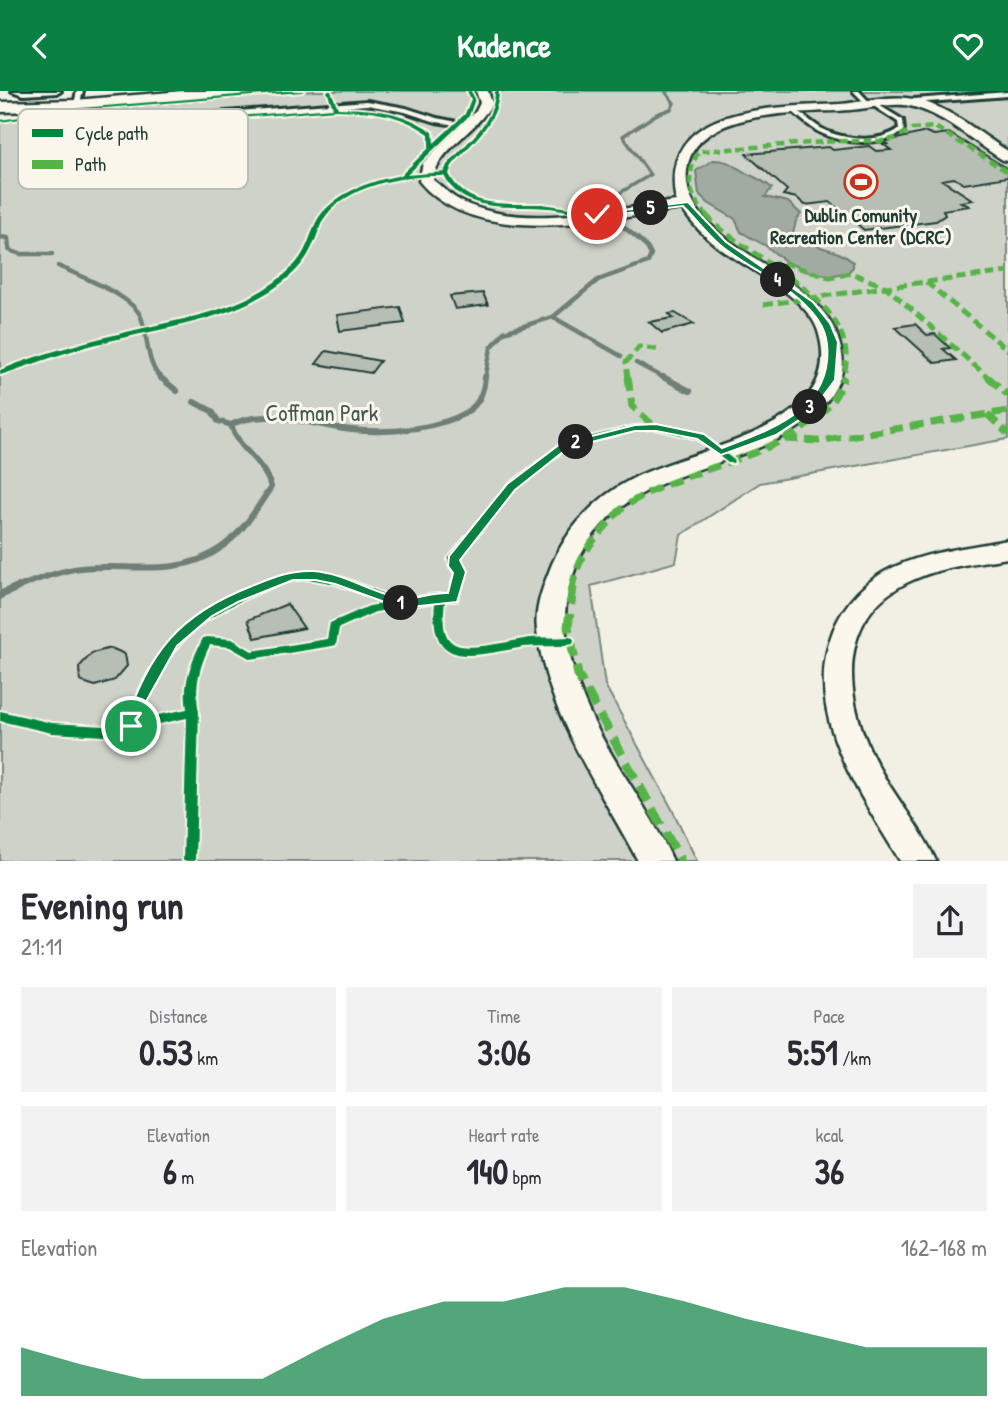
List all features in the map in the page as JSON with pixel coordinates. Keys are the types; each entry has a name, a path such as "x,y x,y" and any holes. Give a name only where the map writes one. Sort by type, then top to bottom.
{"street":[{"path":"0,107 77,98 243,91"},
{"path":"482,91 486,103 481,113 428,166 426,181 436,193 457,207 501,218 544,219 675,205 723,243 810,304 825,323 833,342 830,380 818,398 795,420 758,439 647,480 625,492 602,511 582,533 568,555 559,580 549,625 558,671 566,695 656,861"},
{"path":"32,109 77,98"},
{"path":"675,205 684,155 698,134 726,122 796,112 914,101 1008,157"},
{"path":"0,117 18,113"},
{"path":"919,861 871,781 851,743 841,715 836,669 841,640 859,607 881,586 904,573 939,562 1008,549"}],"lane":[{"path":"15,91 58,91"},
{"path":"796,112 816,128 830,134 870,139 897,135 902,130 901,121 873,105 856,91"},
{"path":"914,101 1006,93"},
{"path":"248,112 368,103 436,120 469,125"}],"green space":[{"name":"Coffman Park","path":"315,91 1008,91 1008,439 760,483 681,535 676,562 591,586 605,685 697,861 0,861 0,123 18,120 18,189 248,189 248,109 96,109"}],"shaded area":[{"path":"713,160 727,162 769,185 772,188 765,197 788,202 801,214 793,234 847,257 853,262 853,267 848,272 830,276 806,271 785,261 741,232 735,219 708,203 699,194 696,171"}],"building":[{"name":"Dublin Comunity Recreation Center (DCRC)","path":"926,132 934,135 949,133 1008,169 1008,177 964,184 954,178 942,180 973,200 961,202 969,206 943,210 945,215 936,221 864,230 830,202 805,205 797,198 783,195 787,190 746,154 829,147 833,150 869,146 876,151 891,150 883,144 889,144 884,142"},
{"path":"483,293 488,305 455,309 450,296"},
{"path":"400,307 405,323 340,331 337,315"},
{"path":"675,313 694,324 662,333 649,322 673,318 669,314"},
{"path":"915,324 927,335 935,334 950,348 943,349 956,360 935,363 895,327"},
{"path":"326,351 380,361 371,373 316,364"},
{"path":"287,604 304,628 255,638 248,620"},
{"path":"111,648 125,654 127,666 115,680 95,686 80,681 79,667 92,653"}],"waterway":[{"path":"617,217 618,194 650,175 623,136 657,114 671,109 674,103 665,91"},
{"path":"553,317 598,280 648,262 651,255 648,249 617,217"},
{"path":"0,237 8,238 9,250 20,254 52,254"},
{"path":"58,266 104,287 136,309 144,325 152,365 161,379"},
{"path":"485,379 491,348 504,332 553,317"},
{"path":"553,317 621,356"},
{"path":"636,363 666,379"},
{"path":"160,377 177,391"},
{"path":"231,425 260,417 275,417 364,431 423,427 447,421 474,406 482,394 485,377"},
{"path":"663,377 690,391"},
{"path":"194,402 212,411 218,421 231,425"},
{"path":"14,589 38,579 81,568 152,567 187,563 203,558 227,543 248,521 271,487 263,470 240,442 231,425"},
{"path":"0,595 18,587"}],"marked path":[{"path":"681,861 578,675 568,627 573,583 587,547 625,506 662,487 768,447 797,433 839,393 849,360 838,326 824,305 791,278 720,230 693,200 689,171 698,152 838,141 881,141 896,138 912,129 935,127 1008,172"},
{"path":"768,264 781,262 830,278 851,273 886,287 1008,272"},
{"path":"926,282 1008,350"},
{"path":"763,305 886,287 1008,395"},
{"path":"655,427 632,406 626,362 639,347 662,350"},
{"path":"785,439 818,441 1008,411"},
{"path":"987,414 1008,434"}],"cycle path":[{"path":"81,109 302,91"},
{"path":"329,91 336,109 386,112 420,125 431,133 432,148"},
{"path":"405,174 467,115 473,99 469,91"},
{"path":"497,91 497,101 488,121 449,166 446,174 452,186 474,200 488,203 588,210"},
{"path":"248,116 336,109"},
{"path":"0,121 18,118"},
{"path":"0,373 78,346 235,307 270,288 295,268 307,252 321,219 344,197 396,178 446,174"},
{"path":"569,641 531,642 475,651 449,646 441,637 438,621 440,597 453,598 460,572 454,566 453,559 511,487 564,446 634,428 656,427 700,437 731,461"},
{"path":"131,726 150,679 173,643 205,615 226,603 274,582 308,575 347,583 398,602"},
{"path":"189,861 193,712 191,684 195,667 207,641 232,643 251,655 332,642 334,626 373,609 440,597"},
{"path":"0,716 52,728 104,731 193,712"}],"place":[{"name":"Dublin Comunity Recreation Center (DCRC)","path":"861,182"}],"route":[{"path":"131,726 140,699 173,642 208,612 233,599 292,576 337,580 401,603 440,597 453,598 460,572 454,566 453,559 511,487 564,446 635,428 656,428 700,437 721,452 773,432 808,410 830,380 833,342 825,323 810,304 723,243 702,225 685,204 597,214"}]}
